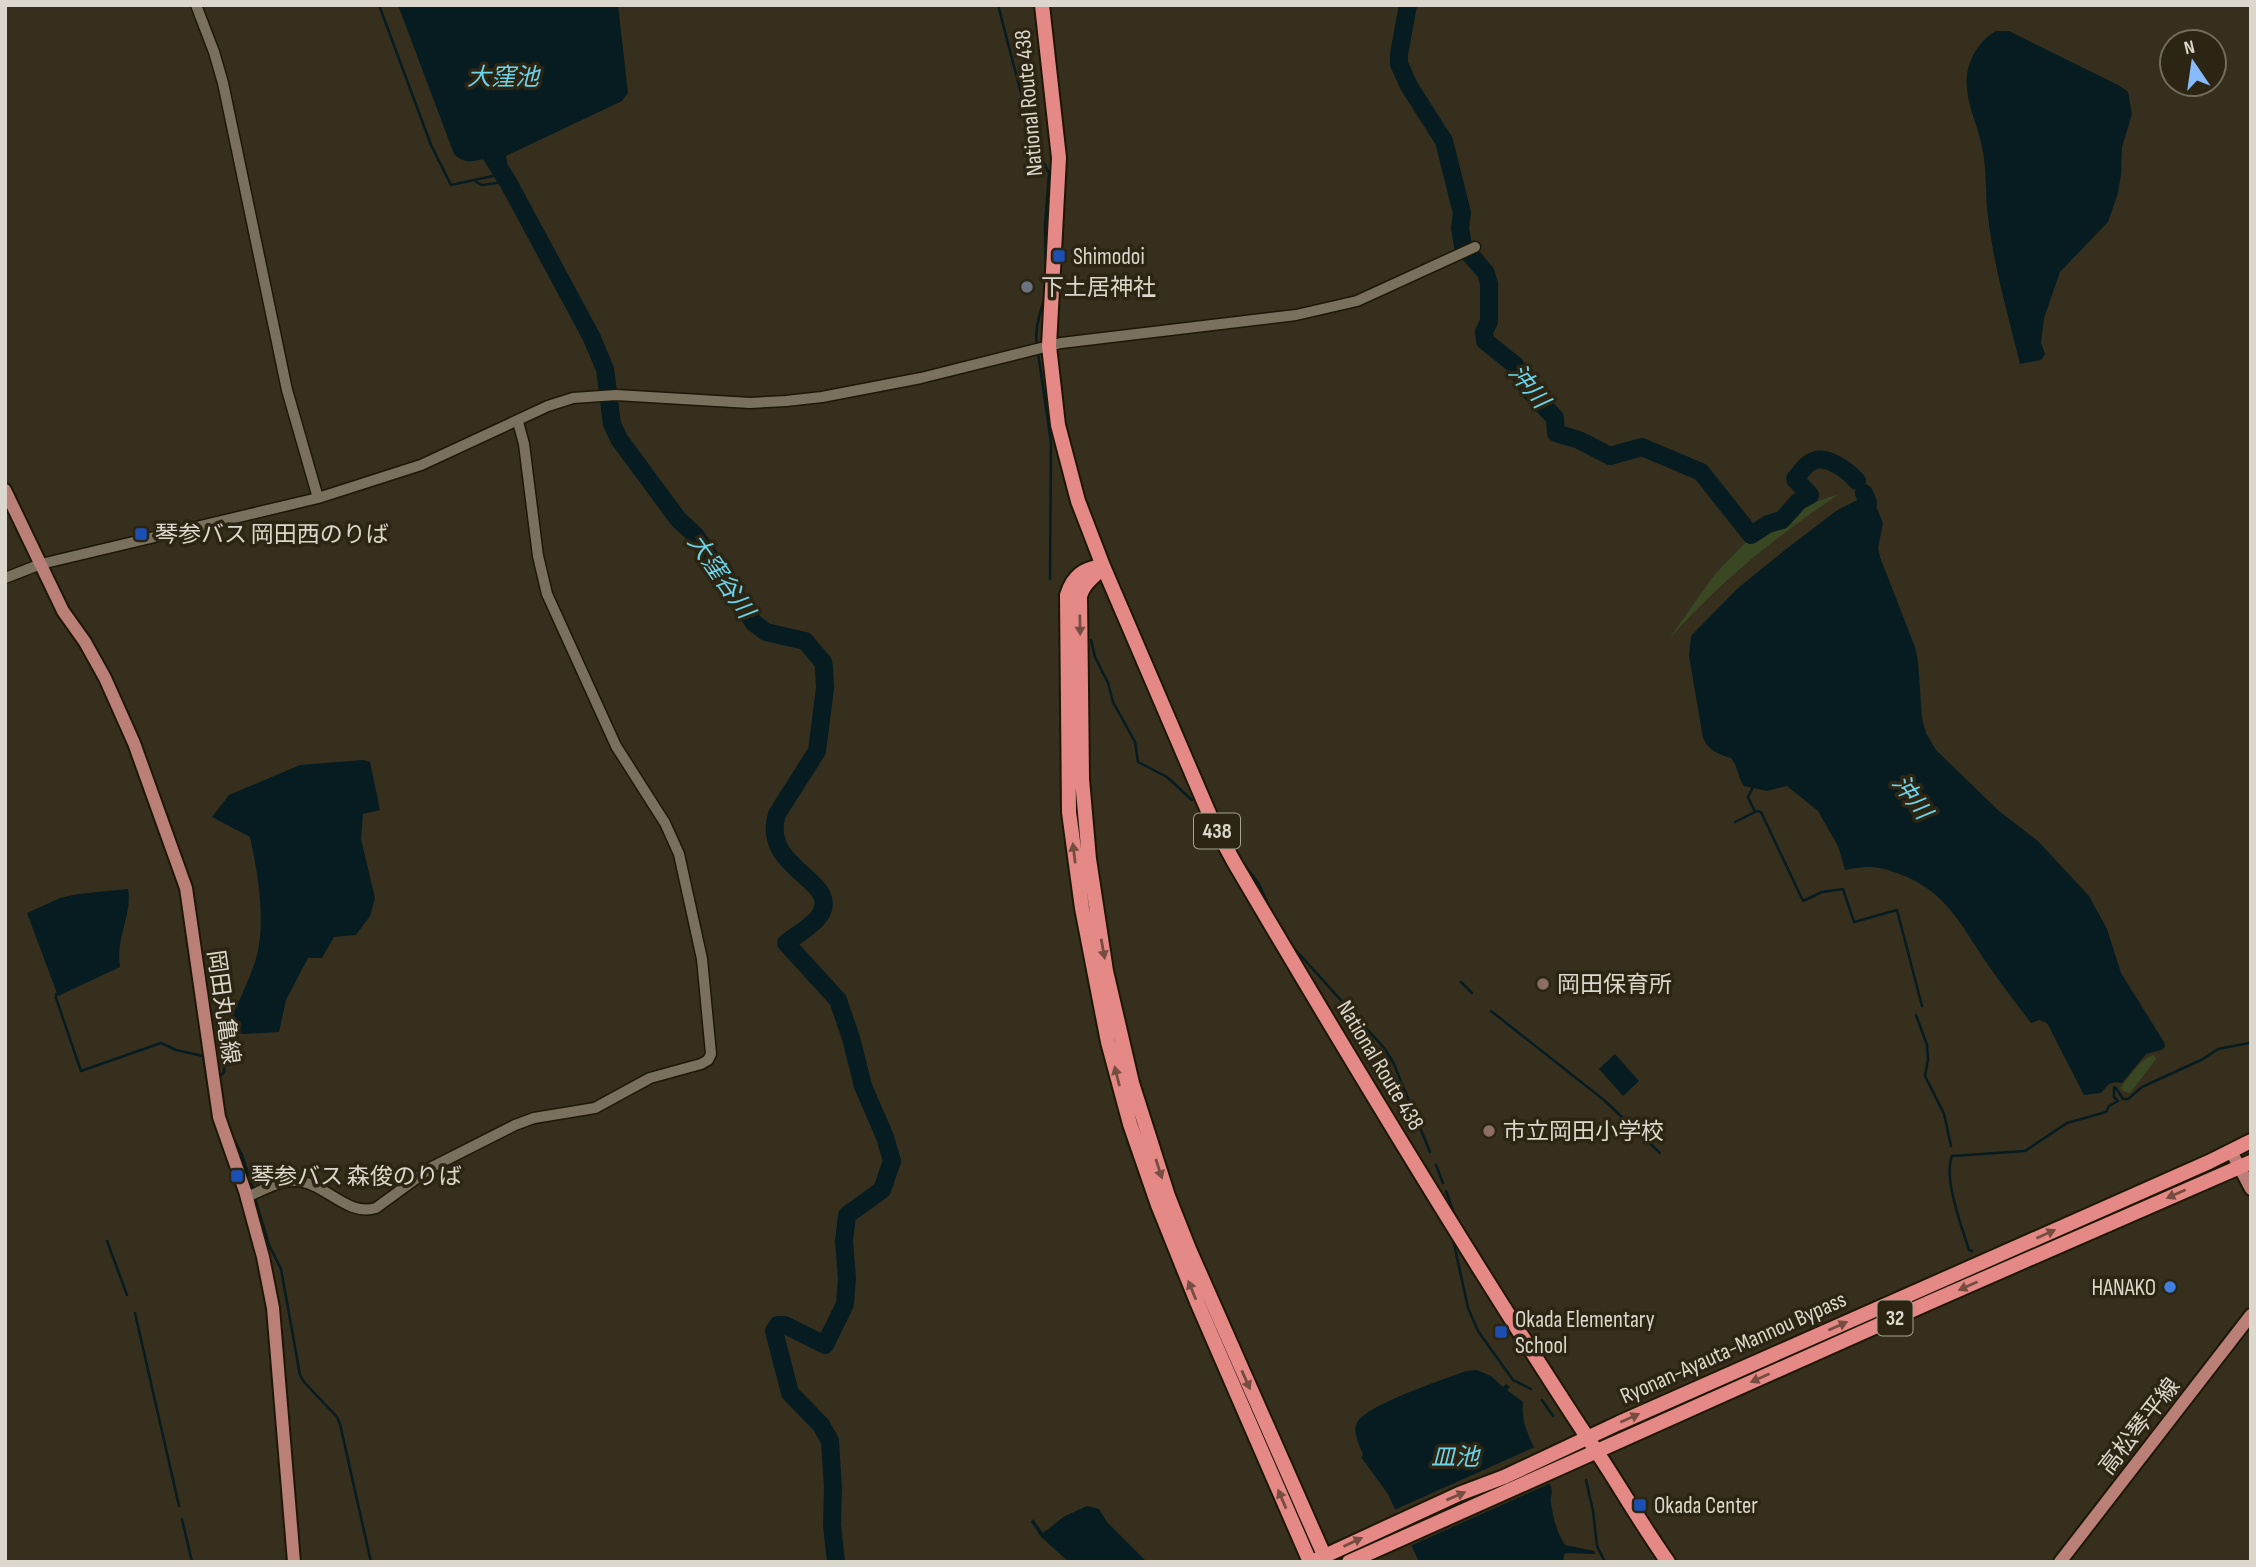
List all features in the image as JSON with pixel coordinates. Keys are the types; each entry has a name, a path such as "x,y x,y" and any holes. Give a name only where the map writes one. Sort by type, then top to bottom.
{"highway":[{"name":"National Route 438","path":"1042,5 1059,158 1042,348 1064,455 1103,566 1214,825 1234,862 1453,1227 1644,1529 1668,1562"},
{"path":"1103,566 1081,572 1071,581 1067,596 1069,813 1093,971 1120,1087 1157,1205 1197,1302 1318,1560"},
{"name":"Ryonan-Ayauta-Mannou Bypass","path":"1349,1562 1461,1513 1549,1464 1588,1438 2251,1141"},
{"name":"Ryonan-Ayauta-Mannou Bypass","path":"1318,1560 1394,1523 1549,1464 1597,1451 2245,1164"}],"main road":[{"name":"岡田丸亀線","path":"5,490 64,611 105,678 134,743 187,888 219,1117 252,1195 277,1332 294,1562"},
{"path":"2231,1151 2245,1164 2251,1189"},
{"name":"高松琴平線","path":"2060,1562 2251,1315"}],"street":[{"path":"196,5 223,83 287,390 318,498"},
{"path":"5,578 41,564 318,498 421,465 573,398 610,394 750,403 822,397 921,378 1042,348 1329,309 1357,301 1474,247"},
{"path":"252,1195 281,1183 300,1182 320,1188 355,1209 366,1211 376,1208 438,1163 515,1125 534,1118 595,1108 650,1078 701,1064 708,1060 711,1054 702,959 679,854 665,823 616,746 547,594 538,556 524,444 518,422"}],"green space":[{"path":"1839,494 1749,561 1708,598 1669,639 1715,574 1747,541 1769,526 1783,522 1795,509"},
{"path":"2154,1055 2156,1059 2130,1093 2123,1091 2121,1087 2136,1068"}],"water":[{"name":"大窪池","path":"398,5 618,5 628,93 622,101 506,156 508,167 493,171 488,158 462,160 454,154"},
{"path":"1996,31 2009,31 2120,86 2128,92 2132,114 2122,147 2118,193 2108,222 2060,272 2044,318 2041,343 2045,354 2041,360 2020,364 1994,254 1987,208 1984,155 1967,89 1972,57 1982,42"},
{"path":"1861,498 1868,509 1876,506 1883,523 1878,548 1915,647 1926,733 1936,750 1999,811 2038,841 2089,896 2107,929 2121,973 2164,1042 2165,1047 2146,1054 2122,1083 2109,1084 2101,1093 2084,1095 2047,1023 2039,1020 2031,1023 1941,900 1917,882 1887,870 1868,867 1845,870 1838,846 1818,811 1787,786 1767,791 1744,786 1731,758 1714,751 1703,738 1689,656 1691,636 1738,588 1836,511"},
{"path":"363,760 370,762 380,810 363,814 361,839 375,898 370,916 356,935 334,937 322,958 308,958 286,1000 279,1032 243,1034 229,1031 229,1023 259,948 260,900 250,837 212,817 229,795 300,765"},
{"path":"128,889 128,907 120,946 120,967 58,996 27,913 60,898"},
{"path":"1615,1054 1639,1081 1623,1096 1599,1069"},
{"name":"皿池","path":"1477,1370 1491,1376 1503,1387 1506,1384 1510,1387 1507,1390 1523,1402 1528,1435 1551,1487 1552,1509 1560,1535 1565,1545 1594,1551 1595,1554 1566,1553 1563,1562 1419,1562 1388,1494 1361,1457 1363,1455 1356,1435 1357,1423 1374,1408 1389,1401 1466,1371"},
{"path":"1087,1506 1099,1509 1107,1522 1147,1562 1069,1562 1041,1537 1031,1522 1033,1519 1043,1533 1065,1516"}],"pier":[{"path":"1537,1446 1553,1482 1408,1547 1392,1511"}],"waterway":[{"path":"379,5 431,145 451,185 502,174"},
{"path":"998,5 1034,143 1049,173 1045,226 1046,278"},
{"name":"沖川","path":"1408,5 1399,64 1409,86 1444,141 1462,213 1460,228 1463,246 1486,273 1489,284 1489,321 1484,332 1485,341 1515,365 1528,389 1555,418 1556,433 1579,440 1610,456 1642,447 1701,472 1751,535 1768,524 1782,520 1799,501 1810,495 1795,479 1811,462 1830,461 1857,481"},
{"name":"大窪谷川","path":"488,150 591,336 605,369 612,424 619,439 678,519 696,536 754,623 766,632 805,641 823,662 825,688 817,751 777,814 775,833 780,848 789,861 812,882 824,903 817,919 786,943 838,1000 863,1086 885,1137 892,1161 882,1190 847,1215 844,1241 847,1278 845,1304 825,1345 785,1325 778,1325 774,1331 790,1393 821,1425 830,1441 832,1525 836,1562"},
{"path":"476,182 482,185 497,183 502,174"},
{"path":"1037,346 1037,326 1045,295"},
{"path":"1038,353 1051,442 1050,579"},
{"name":"沖川","path":"1856,526 1868,503 1864,493"},
{"path":"1091,640 1113,702 1135,742 1138,762 1167,777 1192,800"},
{"path":"1753,787 1748,797 1755,812"},
{"path":"1735,822 1757,811 1761,812 1803,901 1822,892 1843,889 1854,922 1897,910 1922,1006"},
{"path":"1246,867 1259,884 1272,913"},
{"path":"1275,918 1293,947 1384,1048 1393,1062 1430,1152"},
{"path":"1461,982 1472,993"},
{"path":"56,994 81,1071 161,1043 176,1050 203,1056 208,1086"},
{"path":"1491,1011 1604,1100 1660,1153"},
{"path":"1916,1015 1927,1045 1925,1076 1944,1114 1951,1146"},
{"path":"218,1079 224,1072 225,1033 230,1027"},
{"path":"2116,1088 2123,1099 2128,1099 2142,1087 2203,1059 2218,1049 2249,1043 2251,1047"},
{"path":"1972,1251 1969,1250 1958,1216 1952,1189 1952,1156 2025,1151 2067,1123 2106,1112 2109,1106 2118,1101 2114,1097 2114,1087"},
{"path":"232,1136 242,1155 254,1191"},
{"path":"1436,1165 1443,1183"},
{"path":"1446,1191 1455,1216"},
{"path":"255,1198 269,1245 281,1269 300,1375 337,1417 340,1424 371,1562"},
{"path":"1453,1239 1468,1308 1478,1331 1513,1380 1531,1389"},
{"path":"107,1241 127,1295"},
{"path":"135,1313 179,1506"},
{"path":"1542,1400 1553,1416"},
{"path":"1586,1480 1597,1546 1605,1562"},
{"path":"182,1519 192,1562"}],"place":[{"name":"Shimodoi","path":"1059,256"},
{"name":"下土居神社","path":"1027,287"},
{"name":"琴参バス 岡田西のりば","path":"141,534"},
{"name":"岡田保育所","path":"1543,984"},
{"name":"市立岡田小学校","path":"1489,1131"},
{"name":"琴参バス 森俊のりば","path":"237,1176"},
{"name":"HANAKO","path":"2170,1287"},
{"name":"Okada Elementary School","path":"1501,1332"},
{"name":"Okada Center","path":"1640,1505"}]}
